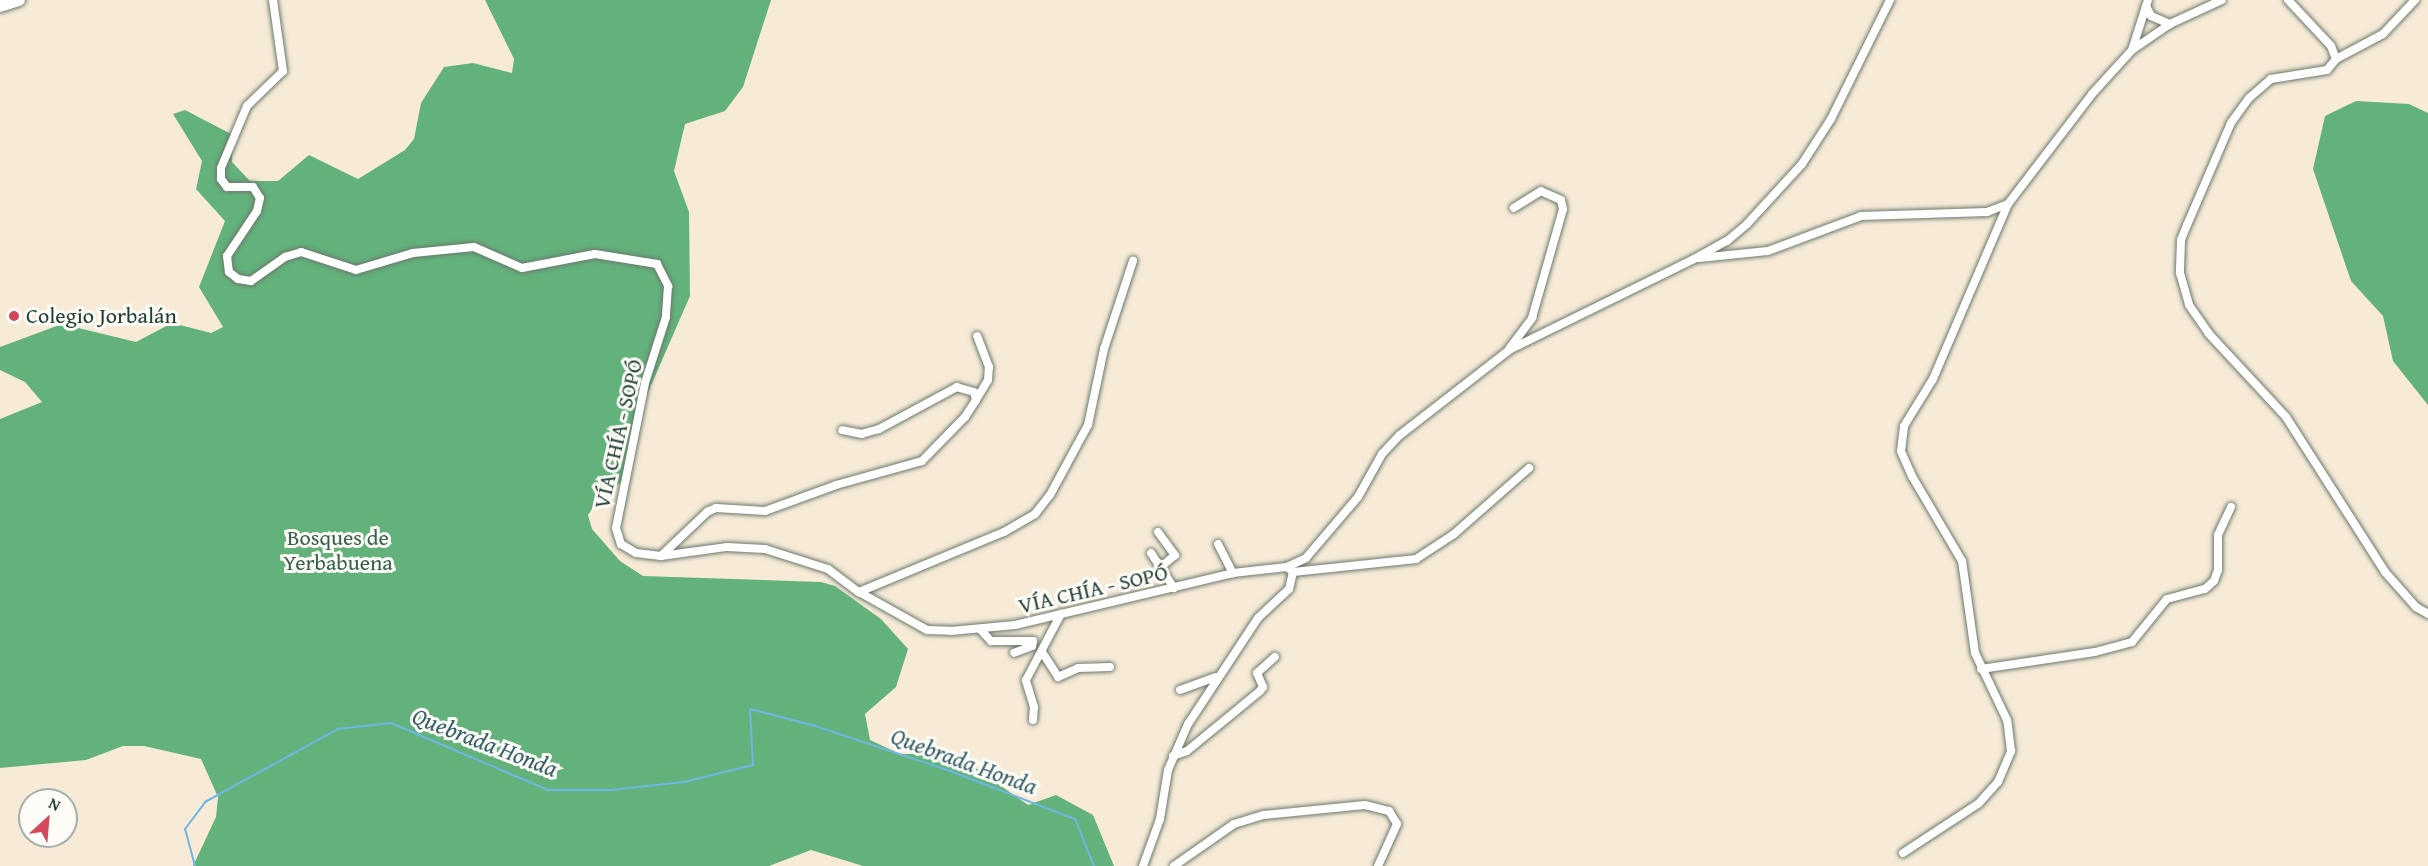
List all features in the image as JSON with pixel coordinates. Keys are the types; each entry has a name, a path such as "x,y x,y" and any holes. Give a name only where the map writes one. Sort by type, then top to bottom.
{"highway":[{"path":"0,6 19,0"}],"street":[{"name":"VÍA CHÍA - SOPÓ","path":"273,0 283,71 247,106 221,168 221,179 227,187 253,187 260,198 257,211 226,256 229,272 238,279 251,281 285,256 301,252 356,270 413,253 474,247 522,268 595,254 657,264 668,286 666,316 645,382 616,528 621,544 636,553 661,556 727,547 765,549 811,561 859,592 927,630 981,630 1061,614 1233,573 1416,560 1454,534 1529,468"},
{"path":"1143,866 1160,819 1173,756 1216,677 1258,618 1289,589 1290,569 1306,558 1358,497 1382,454 1400,435 1509,350 1694,259 1727,241 1747,224 1802,164 1831,119 1890,0"},
{"path":"1903,853 1979,803 2006,766 2011,751 2007,720 1981,669 1962,561 1912,476 1901,439 1933,379 2008,204 2092,94 2132,50 2170,24 2222,0"},
{"path":"2288,0 2331,46 2336,59"},
{"path":"2415,0 2383,34 2336,59 2327,70 2271,79 2249,98 2231,123 2181,240 2180,273 2189,305 2209,334 2286,417 2385,572 2416,608 2428,614"},
{"path":"2147,3 2151,16 2170,24"},
{"path":"2132,50 2147,3"},
{"path":"1509,350 1532,318 1563,209 1561,200 1541,191 1514,208"},
{"path":"1694,259 1768,251 1861,216 1987,212 2008,204"},
{"path":"859,592 1004,532 1035,514 1050,495 1088,425 1104,349 1133,261"},
{"path":"661,556 716,508 765,511 836,485 912,466 934,451 976,400 988,380 989,367 978,336"},
{"path":"842,430 862,434 879,429 957,387 974,392 976,400"},
{"path":"1981,669 2095,652 2132,642 2167,599 2205,589 2214,581 2218,570 2218,535 2231,507"},
{"path":"1158,532 1175,555 1161,567"},
{"path":"1218,544 1233,573"},
{"path":"1151,553 1174,588"},
{"path":"1033,720 1034,707 1026,680 1061,614"},
{"path":"981,630 991,641 1033,641 1032,646 1014,653"},
{"path":"1042,652 1058,677 1090,666 1110,667"},
{"path":"1173,756 1187,751 1260,691 1263,687 1257,673 1275,657"},
{"path":"1180,690 1216,677"},
{"path":"1174,866 1234,824 1264,815 1365,806 1389,811 1397,824 1378,866"}],"green space":[{"name":"Bosques de Yerbabuena","path":"485,0 771,0 743,87 725,111 685,124 674,171 689,212 690,296 635,422 628,476 596,503 588,515 592,529 620,561 643,576 821,582 835,586 881,619 908,649 896,687 865,714 870,740 900,754 956,754 1028,805 1056,795 1093,815 1114,866 863,866 811,850 769,866 193,866 216,817 218,797 201,759 144,746 123,746 86,760 0,768 0,419 42,402 25,382 0,370 0,347 62,324 136,342 172,323 211,333 223,327 199,287 225,221 196,189 202,161 173,114 185,110 233,135 232,162 250,181 278,181 309,155 358,179 405,150 414,139 421,103 444,67 473,63 512,73 514,59"},
{"path":"2356,101 2409,104 2428,113 2428,405 2393,361 2383,316 2351,281 2313,169 2325,116"}],"waterway":[{"name":"Quebrada Honda","path":"195,866 185,829 205,802 338,729 391,723 548,790 611,790 684,782 753,765 750,709 812,725 953,772 1075,819 1094,866"}],"place":[{"name":"Colegio Jorbalán","path":"14,316"}]}
